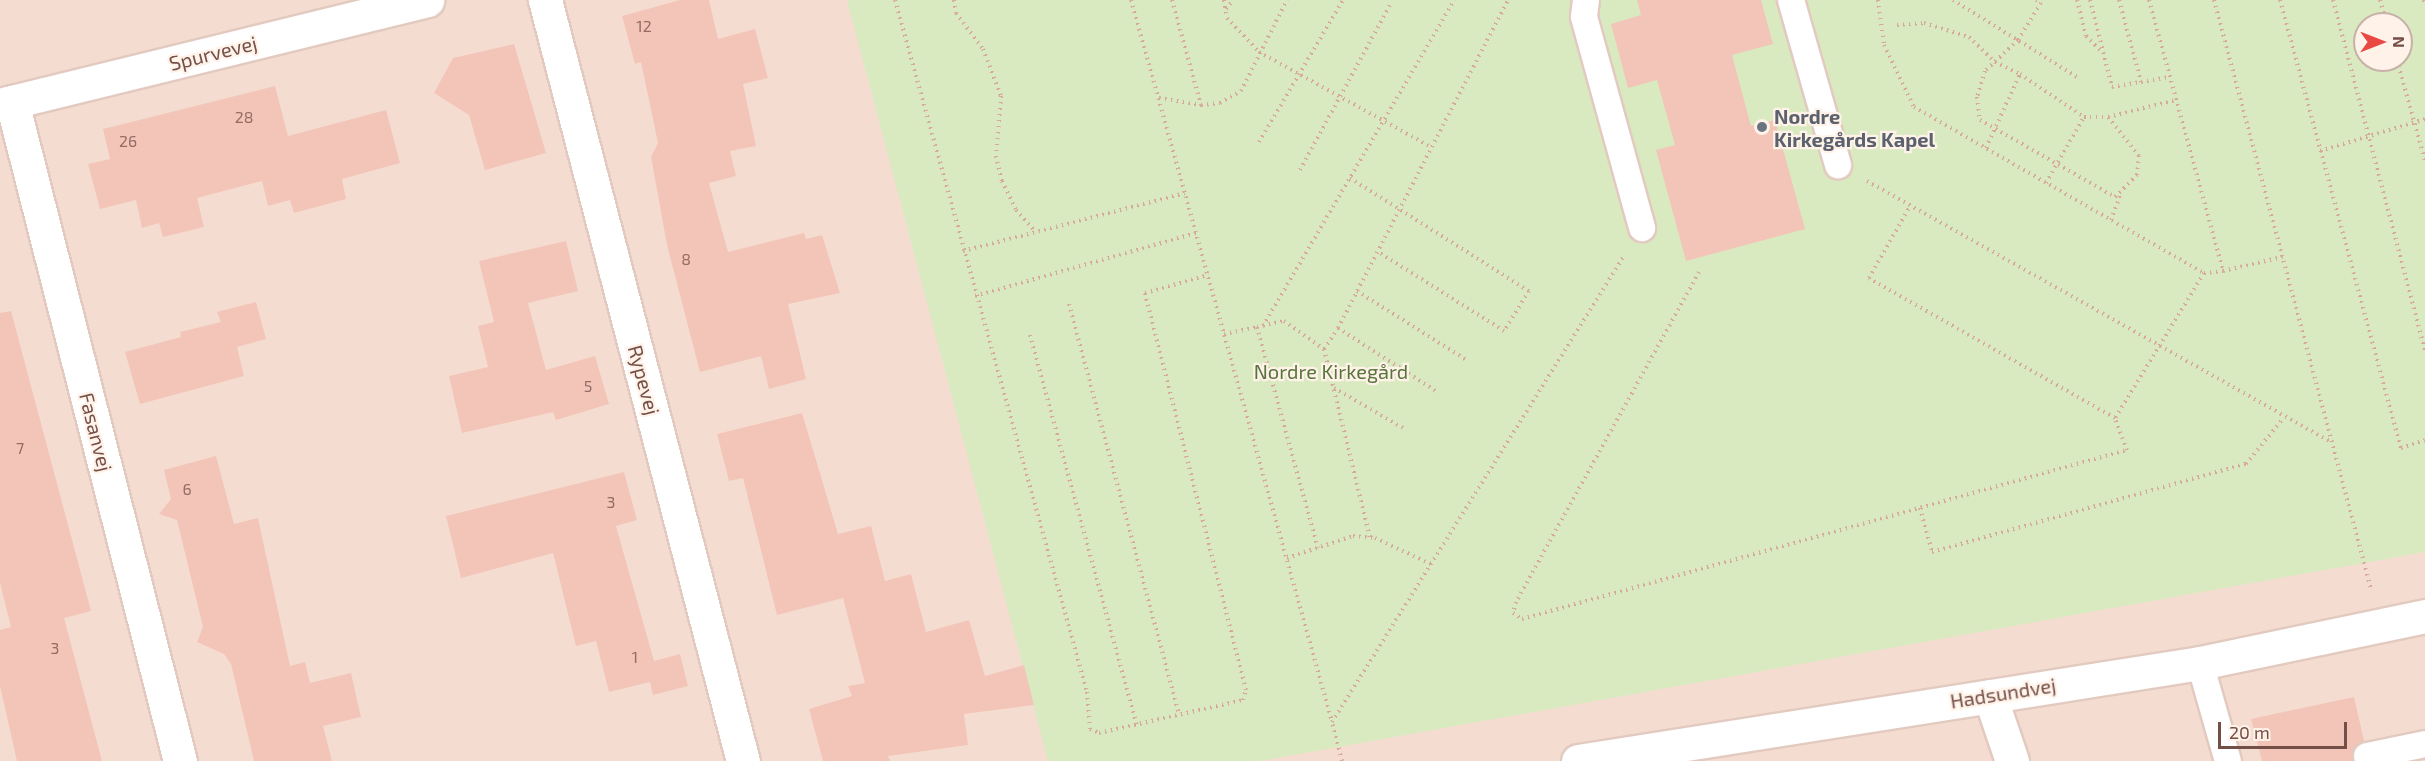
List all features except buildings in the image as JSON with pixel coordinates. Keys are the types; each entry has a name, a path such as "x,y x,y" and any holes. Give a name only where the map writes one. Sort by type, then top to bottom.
{"street":[{"name":"Spurvevej","path":"6,104 427,0"},
{"name":"Rypevej","path":"546,0 742,761"},
{"name":"Fasanvej","path":"6,104 180,761"},
{"name":"Hadsundvej","path":"1578,761 2200,663 2425,616"},
{"path":"1990,696 2012,761"}],"lane":[{"path":"1586,0 1584,17 1642,228"},
{"path":"1791,0 1838,165"},
{"path":"2200,663 2228,761"},
{"path":"2367,756 2425,744"}],"path":[{"path":"895,0 975,296 1087,692 1089,729 1099,733 1243,700 1246,690 1145,293 1208,275"},
{"path":"954,0 956,13 983,49 1001,96 996,156 1002,181 1016,210 1036,232"},
{"path":"1131,0 1342,761"},
{"path":"1172,0 1201,105"},
{"path":"1224,0 1226,10 1259,52 1431,147"},
{"path":"1226,10 1233,0"},
{"path":"1158,98 1201,105 1220,103 1241,91 1287,0"},
{"path":"1259,142 1343,0"},
{"path":"1263,326 1454,0"},
{"path":"1324,349 1338,328 1508,0"},
{"path":"1878,0 1884,45 1914,107 2204,273 2223,271 2282,257"},
{"path":"1953,0 2077,77"},
{"path":"2036,0 2041,3 2018,40 1985,71 1977,98 1980,120 2058,162 2115,197 2137,175 2139,156 2108,117"},
{"path":"2077,0 2086,36 2104,53"},
{"path":"2090,0 2112,87 2170,77"},
{"path":"2119,0 2141,82"},
{"path":"2149,0 2223,271"},
{"path":"2214,0 2380,624"},
{"path":"2280,0 2401,448 2425,440"},
{"path":"2333,0 2425,350"},
{"path":"2424,0 2425,5"},
{"path":"1299,170 1390,5"},
{"path":"1897,25 1924,23 1969,37 1995,62 2020,74 2084,117 2108,117 2176,100"},
{"path":"2400,72 2425,161"},
{"path":"1986,148 2020,74"},
{"path":"2046,183 2084,117"},
{"path":"2320,151 2425,119"},
{"path":"1838,165 2282,420 2332,442"},
{"path":"1350,178 1529,291 1504,331 1377,251"},
{"path":"2111,220 2121,191"},
{"path":"963,251 1185,193"},
{"path":"1699,272 1513,613 1522,620 2127,450 2115,418 1869,278 1910,206"},
{"path":"1332,722 1642,228"},
{"path":"975,296 1196,233"},
{"path":"2115,418 2204,273"},
{"path":"1357,291 1465,359"},
{"path":"1069,304 1179,715"},
{"path":"1224,334 1284,321 1324,349 1370,537"},
{"path":"1257,327 1318,548"},
{"path":"1338,328 1438,393"},
{"path":"1030,335 1137,726"},
{"path":"1333,387 1403,428"},
{"path":"1920,508 1932,552 2246,464 2282,420"},
{"path":"1287,558 1353,536 1370,537 1431,564"}],"shaded area":[{"path":"0,0 2425,0 2425,761 0,761"}],"green space":[{"name":"Nordre Kirkegård","path":"847,0 2425,0 2425,552 1260,761 1048,761"}],"place":[{"name":"Nordre Kirkegårds Kapel","path":"1762,127"}]}
